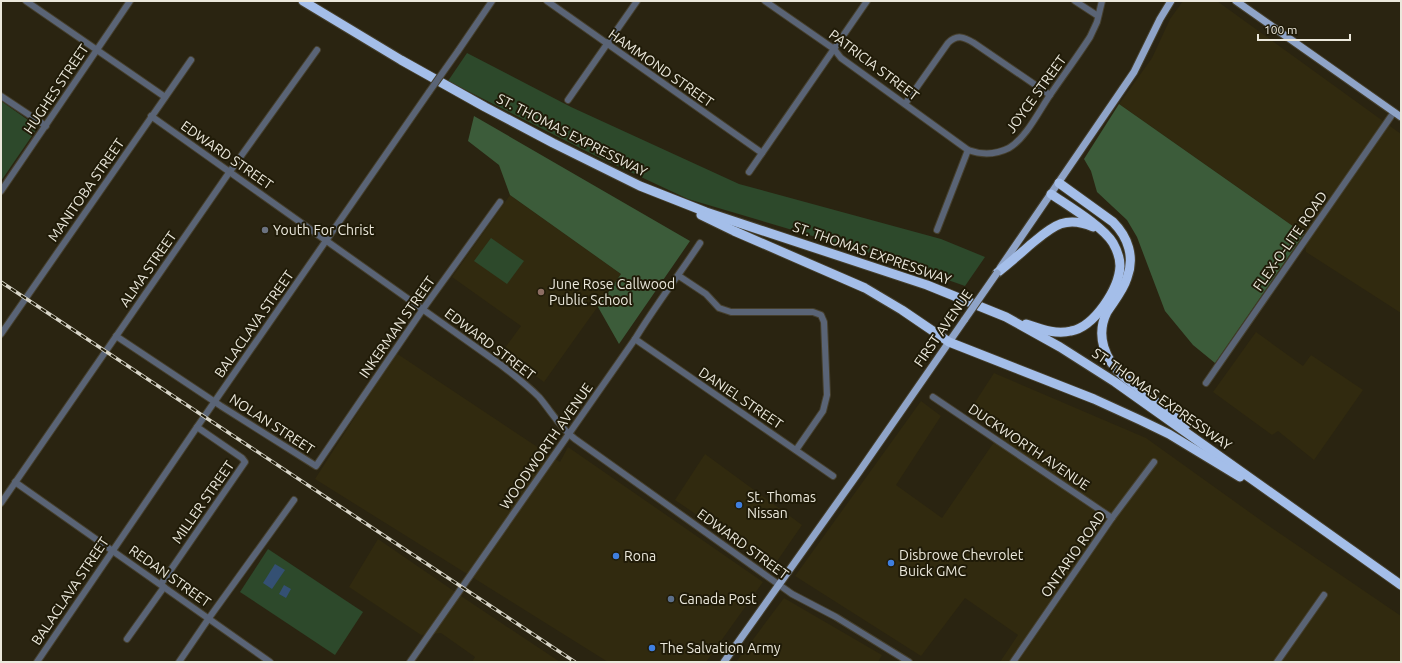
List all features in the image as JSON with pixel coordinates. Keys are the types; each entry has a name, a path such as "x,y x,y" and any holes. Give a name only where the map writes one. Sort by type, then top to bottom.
{"highway":[{"name":"ST. THOMAS EXPRESSWAY","path":"303,1 395,56 485,107 640,186 706,212 927,285 1006,317 1060,347 1115,382 1401,585"},
{"path":"1059,183 1113,222 1124,236 1129,248 1130,265 1127,278 1102,325 1101,341 1108,359 1124,377 1197,433 1219,455"},
{"path":"640,186 734,231 865,288 902,310 949,342 1094,399 1169,434 1219,463 1361,556"},
{"path":"1006,317 1038,328 1061,332 1077,330 1091,321 1116,284 1120,265 1118,253 1113,242 1097,226 1051,194"},
{"path":"997,273 1044,233 1058,225 1068,222 1086,224 1100,230 1109,237"}],"main road":[{"name":"FIRST AVENUE","path":"724,662 859,472 1059,183 1134,72 1160,19 1171,1"},
{"path":"1236,1 1401,117"}],"street":[{"path":"26,1 165,97"},
{"name":"HUGHES STREET","path":"1,191 130,1"},
{"name":"BALACLAVA STREET","path":"37,662 492,1"},
{"name":"HAMMOND STREET","path":"547,1 762,153"},
{"path":"568,100 638,1"},
{"name":"PATRICIA STREET","path":"765,1 834,49 841,58 968,150"},
{"path":"749,172 867,1"},
{"path":"1075,1 1098,16"},
{"name":"JOYCE STREET","path":"968,150 993,154 1001,152 1014,145 1027,129 1090,37 1095,27 1102,1"},
{"path":"905,104 948,43 958,36 963,36 974,43 1050,95"},
{"name":"ALMA STREET","path":"1,503 230,172 317,50"},
{"name":"MANITOBA STREET","path":"1,334 190,60"},
{"path":"1,96 46,126"},
{"name":"FLEX-O-LITE ROAD","path":"1206,383 1394,112"},
{"name":"EDWARD STREET","path":"151,116 522,381 569,434 792,594 836,617 909,662"},
{"path":"937,230 968,150"},
{"name":"INKERMAN STREET","path":"316,466 423,309 500,202"},
{"name":"WOODWORTH AVENUE","path":"410,662 700,243"},
{"path":"678,276 706,294 719,308 731,312 813,312 821,314 824,322 827,395 823,411 796,450"},
{"name":"NOLAN STREET","path":"116,336 215,402 316,466"},
{"name":"DANIEL STREET","path":"634,339 833,476"},
{"name":"DUCKWORTH AVENUE","path":"933,397 1112,518"},
{"name":"MILLER STREET","path":"162,585 245,462 242,458 198,426"},
{"name":"ONTARIO ROAD","path":"1013,662 1112,518 1154,462"},
{"name":"REDAN STREET","path":"15,482 270,662"},
{"path":"179,662 294,500"},
{"path":"127,639 162,585"},
{"path":"1276,662 1324,595"}],"shaded area":[{"path":"1183,1 1217,1 1401,134 1401,313 1306,252 1304,234 1119,104 1152,58 1170,19"},
{"name":"June Rose Callwood Public School","path":"510,195 621,274 544,382 502,352 521,326 452,277"},
{"path":"1256,332 1303,366 1311,355 1363,390 1314,460 1278,431 1272,435 1213,392"},
{"path":"396,353 560,462 568,447 763,582 706,662 608,662 315,479"},
{"path":"994,373 1146,438 1266,524 1401,616 1401,662 1000,662 1018,635 965,598 921,656 795,576 921,401 941,416 896,485 942,518 992,445 1004,433 970,410"},
{"path":"705,454 802,525 773,567 675,500"},
{"path":"378,539 560,662 472,662 475,657 441,633 421,635 349,587"},
{"path":"784,598 882,655 878,662 736,662"}],"green space":[{"path":"467,53 571,107 739,184 941,239 985,257 965,286 880,256 688,199 594,155 448,81"},
{"path":"1,101 38,127 1,181"},
{"path":"1119,104 1304,234 1215,363 1193,345 1165,311 1137,237 1127,220 1097,192 1091,171 1084,159"},
{"path":"474,116 690,241 619,344 598,307 621,274 510,195 499,165 468,141"},
{"path":"491,238 524,261 507,284 474,261"},
{"path":"268,549 363,612 335,655 240,592"}],"water":[{"path":"275,564 285,570 272,589 263,583"},
{"path":"284,585 291,589 286,598 279,594"}],"railway":[{"path":"1,282 575,662"}],"place":[{"name":"Youth For Christ","path":"265,230"},
{"name":"June Rose Callwood Public School","path":"541,292"},
{"name":"St. Thomas Nissan","path":"739,505"},
{"name":"Rona","path":"616,556"},
{"name":"Disbrowe Chevrolet Buick GMC","path":"891,563"},
{"name":"Canada Post","path":"671,599"},
{"name":"The Salvation Army","path":"652,648"}]}
